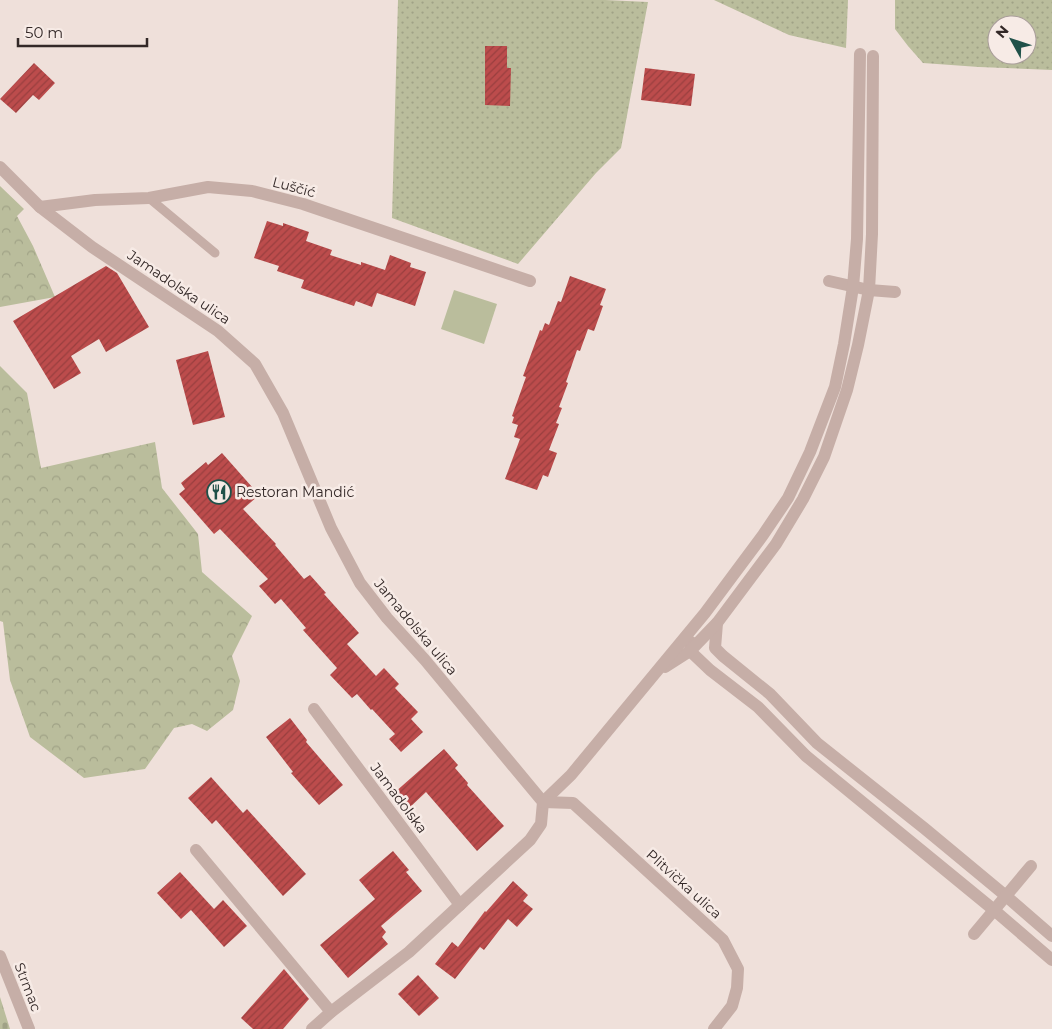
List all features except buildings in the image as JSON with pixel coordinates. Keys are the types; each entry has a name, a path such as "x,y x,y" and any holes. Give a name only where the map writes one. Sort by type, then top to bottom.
{"street":[{"path":"312,1029 331,1012 409,952 530,840 541,824 544,802 571,775 691,629 763,535 788,498 810,452 835,387 844,344 853,287 857,239 860,54"},
{"path":"656,672 690,651 717,623 776,544 824,457 846,390 858,345 869,290 872,234 873,56"},
{"name":"Jamadolska ulica","path":"0,167 40,207 92,247 218,331 255,364 283,413 331,528 360,583 387,618 425,660 544,802"},
{"name":"Luščić","path":"40,207 95,200 148,198 208,187 252,191 302,204 530,281"},
{"path":"828,281 869,290 895,292"},
{"path":"717,623 715,648 722,656 770,694 817,743 924,828 1052,936"},
{"path":"691,629 690,651 710,670 758,707 806,756 1052,960"},
{"path":"690,651 715,648"},
{"name":"Jamadolska","path":"314,709 460,905"},
{"name":"Plitvička ulica","path":"544,802 573,803 723,940 738,968 737,988 732,1006 714,1029"},
{"path":"196,850 331,1012"},
{"path":"974,934 1031,866"},
{"name":"Strmac","path":"0,956 29,1029"}],"lane":[{"path":"148,198 215,253"}],"green space":[{"path":"398,0 605,0 648,2 621,148 596,173 518,264 392,218"},
{"path":"714,0 848,0 846,48 789,35"},
{"path":"895,0 1052,0 1052,70 923,63 895,29"},
{"path":"0,186 24,209 17,216 33,246 55,297 0,307"},
{"path":"454,290 497,304 484,344 441,329"},
{"path":"0,366 27,393 41,468 155,442 162,488 198,534 202,572 252,616 232,656 240,681 233,710 207,731 192,724 174,728 145,769 84,778 30,737 10,680 3,622 0,621"},
{"path":"0,997 10,1029 0,1029"}],"place":[{"name":"Restoran Mandić","path":"219,492"}]}
